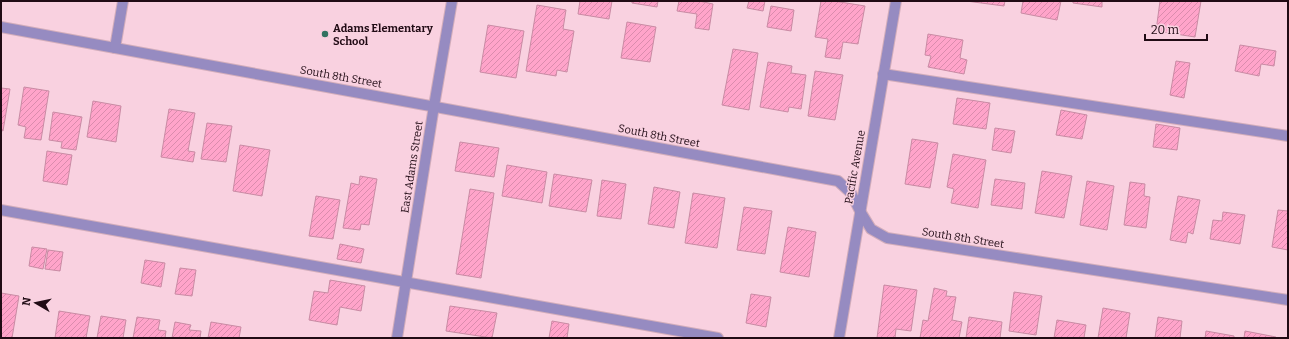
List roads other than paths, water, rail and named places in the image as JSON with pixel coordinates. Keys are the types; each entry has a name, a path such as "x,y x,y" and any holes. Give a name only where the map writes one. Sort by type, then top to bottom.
{"street":[{"path":"115,48 123,1"},
{"name":"East Adams Street","path":"397,338 452,1"},
{"name":"Pacific Avenue","path":"839,338 895,1"},
{"name":"South 8th Street","path":"1,27 838,181 851,193 871,229 887,238 1288,300"},
{"path":"883,74 1288,136"},
{"path":"1,210 718,338"}],"place":[{"name":"Adams Elementary School","path":"325,34"}]}
